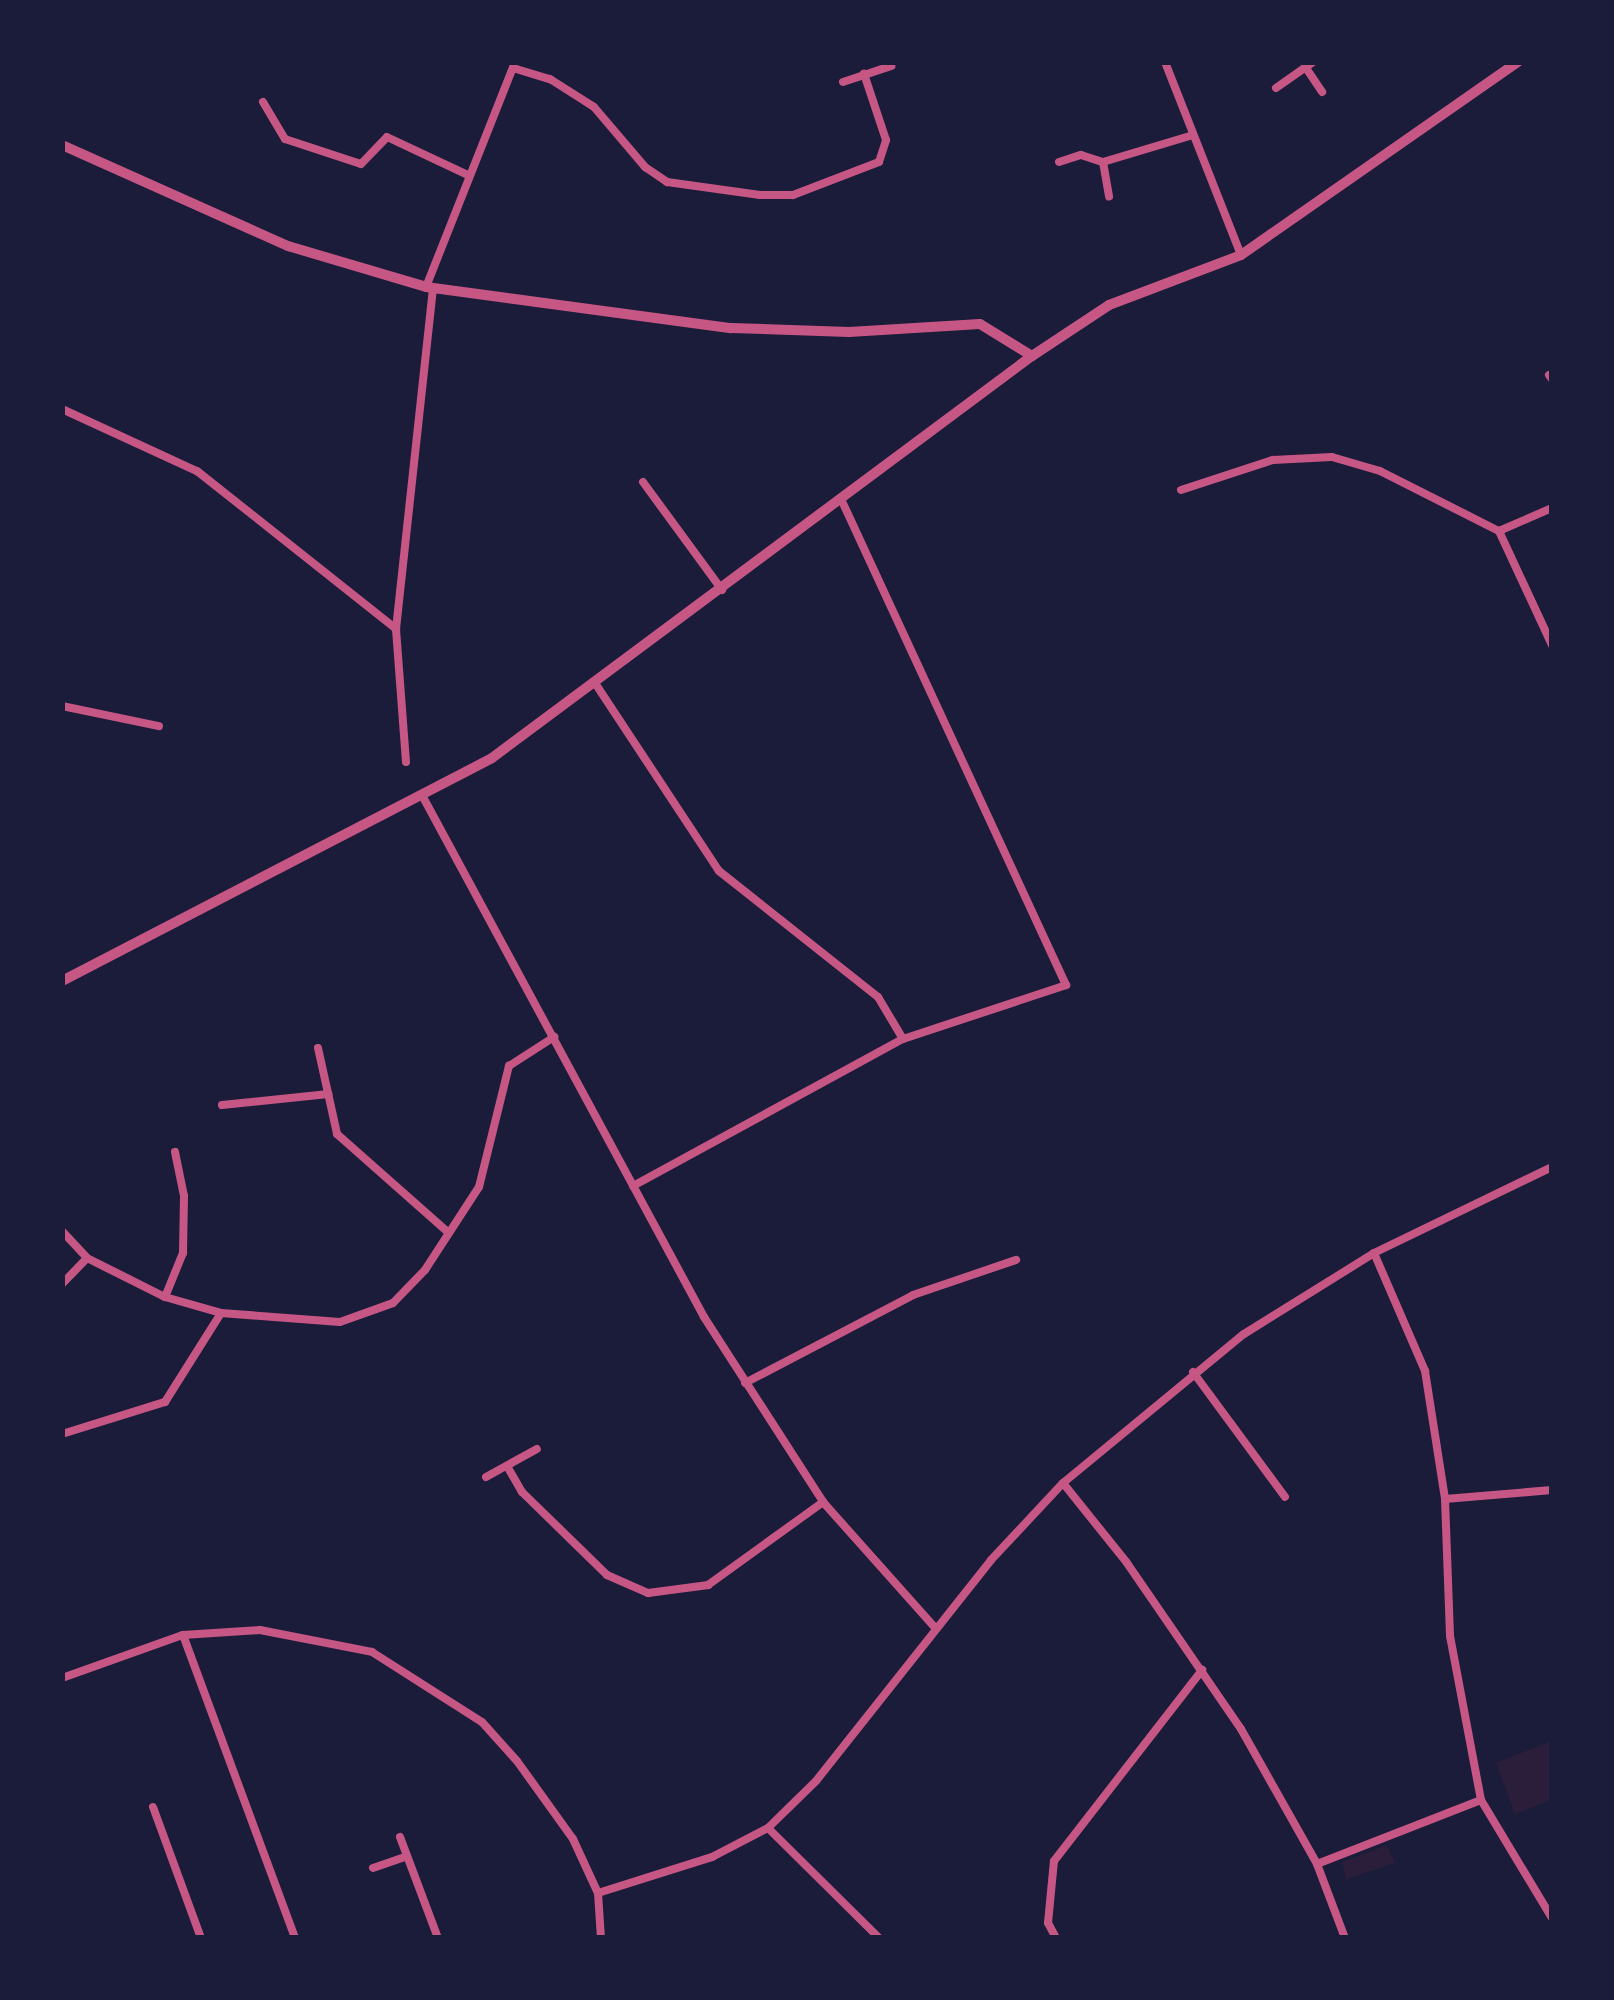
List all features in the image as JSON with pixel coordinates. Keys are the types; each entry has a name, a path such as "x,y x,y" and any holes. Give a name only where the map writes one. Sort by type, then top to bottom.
{"street":[{"path":"1165,62 1241,255"},
{"path":"62,982 492,758 1032,356 1110,305 1241,255 1518,62"},
{"path":"406,762 396,630 429,288 468,175 514,65 550,79 594,107 644,167 667,182 793,196 879,162 886,140 864,74"},
{"path":"1276,88 1310,65 1322,92"},
{"path":"842,82 891,66"},
{"path":"263,102 285,139 361,164 387,137 468,175"},
{"path":"1059,162 1081,155 1103,162 1193,135"},
{"path":"62,145 288,246 429,288 731,328 850,332 980,324 1032,356"},
{"path":"1103,162 1109,196"},
{"path":"62,409 197,471 396,630"},
{"path":"1181,490 1273,460 1332,457 1380,471 1499,531 1552,645"},
{"path":"642,482 722,590"},
{"path":"634,1186 902,1039 1066,985 842,500"},
{"path":"1499,531 1552,508"},
{"path":"595,683 718,871 878,996 902,1039"},
{"path":"62,706 159,726"},
{"path":"423,797 746,1383 824,1502 936,1629"},
{"path":"62,1232 87,1258 164,1297 222,1313 340,1322 393,1302 449,1233 479,1187 509,1066 554,1037"},
{"path":"318,1048 336,1134 449,1233"},
{"path":"222,1104 328,1094"},
{"path":"164,1297 183,1253 184,1196 175,1152"},
{"path":"598,1893 712,1857 768,1828 816,1780 936,1629 1064,1483 1194,1372 1374,1253 1549,1168 1552,1179"},
{"path":"1374,1253 1425,1371 1445,1499 1450,1636 1481,1800 1552,1918"},
{"path":"62,1284 87,1258"},
{"path":"746,1383 897,1302 1016,1260"},
{"path":"62,1434 165,1402 222,1313"},
{"path":"1194,1372 1285,1498"},
{"path":"486,1477 538,1449"},
{"path":"507,1466 522,1492 607,1576 648,1593 708,1585 824,1502"},
{"path":"1064,1483 1202,1670 1316,1864 1344,1938"},
{"path":"1445,1499 1552,1490"},
{"path":"62,1678 183,1635 260,1630 372,1652 429,1683 482,1722 517,1761 572,1839 598,1893 602,1938"},
{"path":"183,1635 296,1938"},
{"path":"1056,1938 1048,1923 1054,1861 1202,1670"},
{"path":"1316,1864 1481,1800"},
{"path":"153,1808 201,1938"},
{"path":"768,1828 879,1938"},
{"path":"400,1838 438,1938"},
{"path":"373,1868 407,1856"}],"shaded area":[{"path":"1551,1741 1551,1800 1515,1814 1496,1763"},
{"path":"1387,1845 1395,1863 1346,1879 1342,1862"}]}
